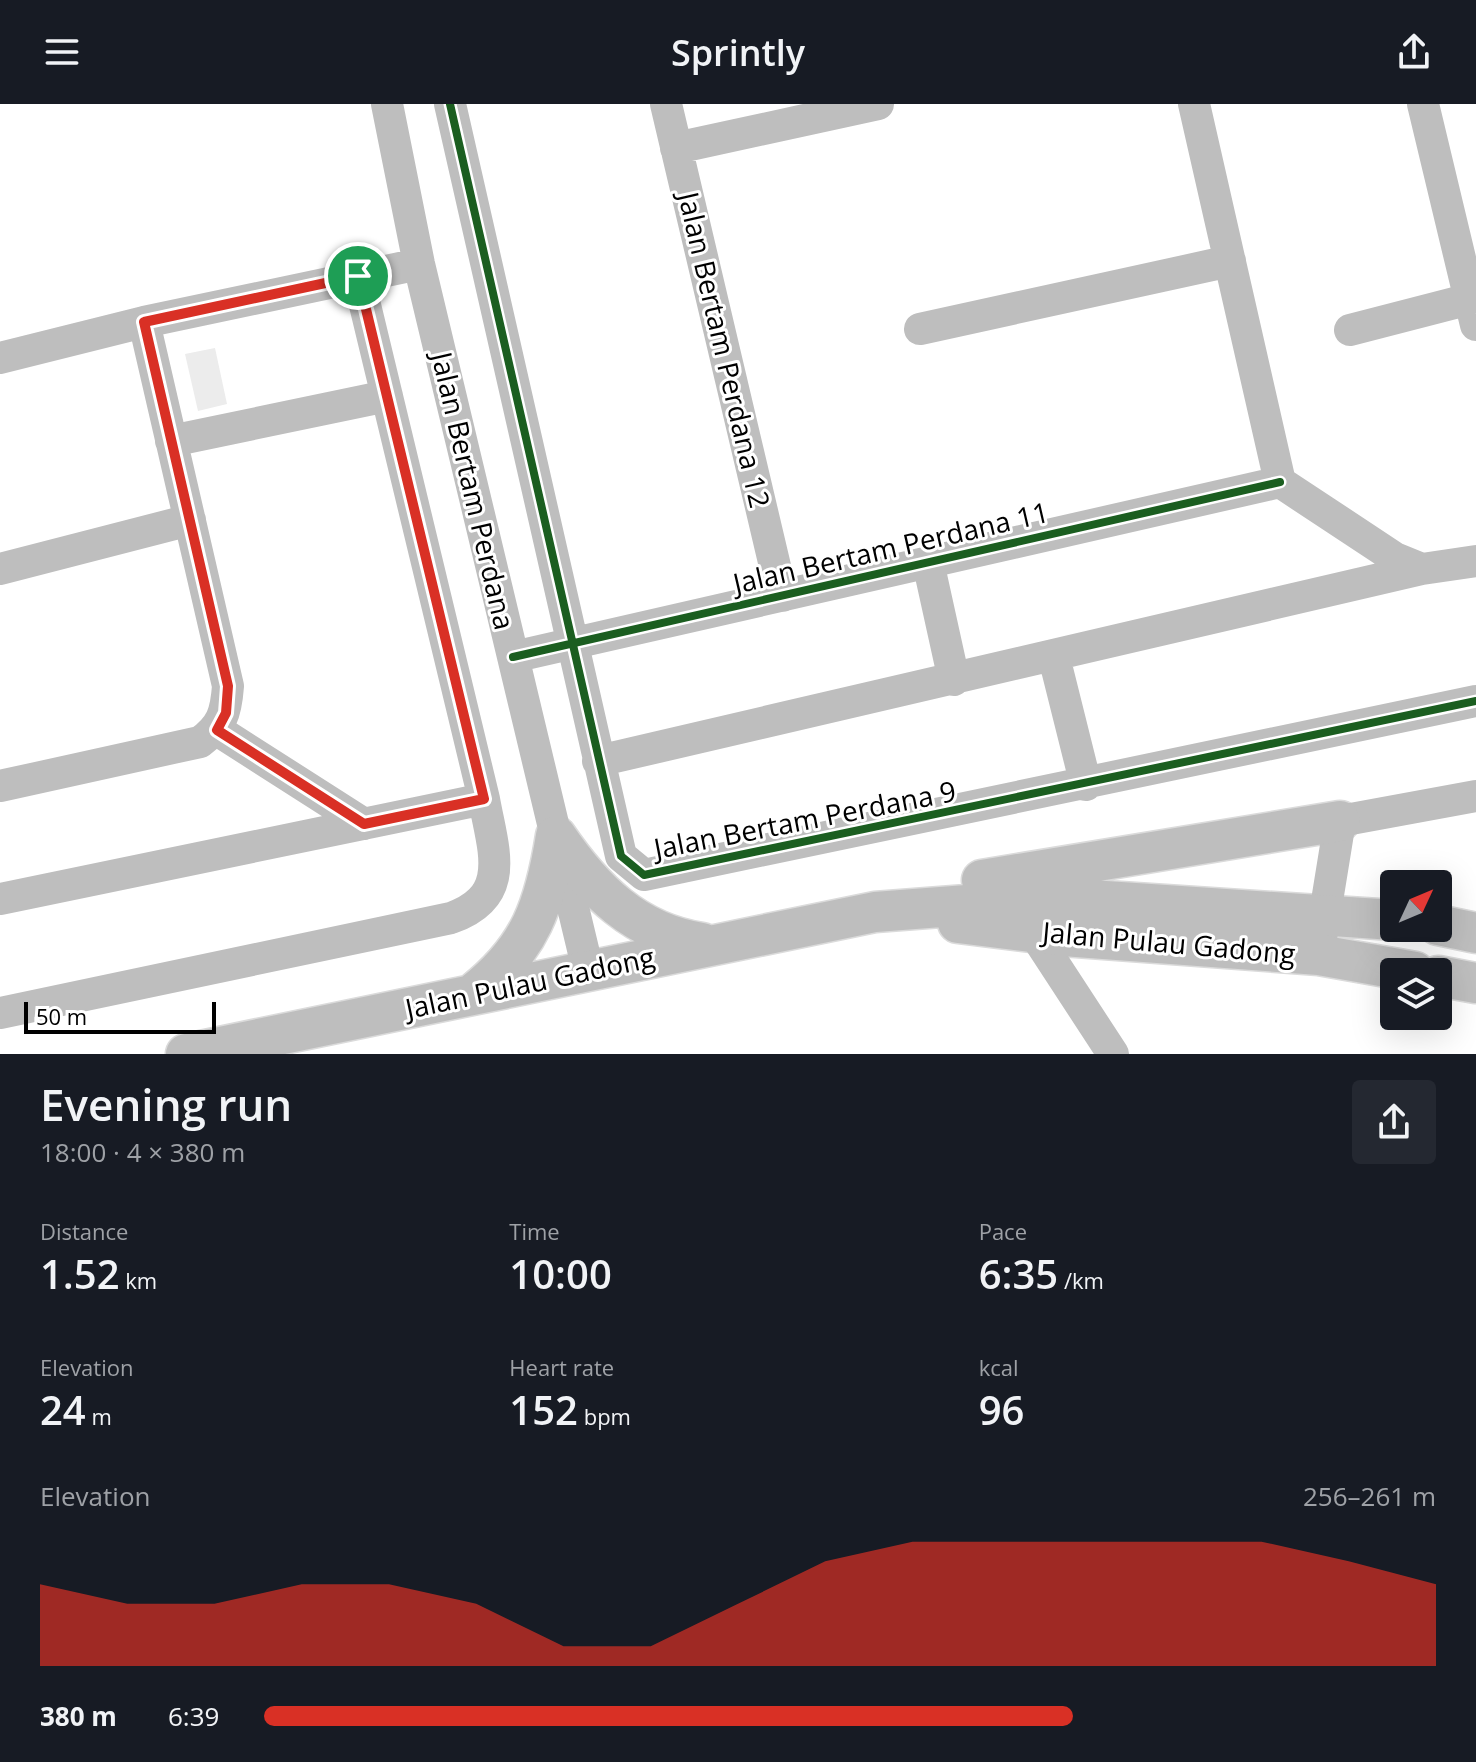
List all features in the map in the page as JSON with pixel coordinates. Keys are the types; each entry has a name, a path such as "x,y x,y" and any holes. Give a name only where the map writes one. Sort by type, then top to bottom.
{"main road":[{"path":"808,924 870,899 1340,821"},
{"path":"556,836 595,887 630,917 668,935 711,944"},
{"path":"472,995 507,964 535,922 544,898 556,836"},
{"name":"Jalan Pulau Gadong","path":"186,1054 875,912 1060,898 1380,919"},
{"name":"Jalan Pulau Gadong","path":"875,912 1034,933 1319,955 1380,966"},
{"path":"1452,928 1476,933"},
{"path":"1452,979 1476,983"}],"street":[{"name":"Jalan Bertam Perdana","path":"387,104 419,264 588,970"},
{"name":"Jalan Bertam Perdana 9","path":"450,104 621,856 644,875 1476,701"},
{"name":"Jalan Bertam Perdana 12","path":"666,104 782,596"},
{"path":"676,148 878,104"},
{"path":"1194,104 1280,482 1395,558 1422,569"},
{"path":"1350,330 1473,312 1423,104"},
{"path":"920,329 1230,261"},
{"path":"0,358 144,322 419,264"},
{"path":"0,1013 451,918 477,906 486,897 496,867 484,799 358,276"},
{"path":"0,786 200,742 221,722 228,686 144,322"},
{"path":"171,441 387,396"},
{"name":"Jalan Bertam Perdana 11","path":"513,657 1280,482"},
{"path":"0,569 190,520"},
{"path":"598,761 1422,569 1476,561"},
{"path":"928,562 954,680"},
{"path":"1054,657 1086,785"},
{"path":"221,722 364,824"},
{"path":"1319,955 1340,821 1476,796"},
{"path":"0,899 484,799"},
{"path":"1034,933 1113,1054"}],"shaded area":[{"path":"215,348 227,404 198,411 185,354"}],"cycle path":[{"path":"450,104 621,856 644,875 1476,701"},
{"path":"513,657 1280,482"}],"route":[{"path":"358,276 484,799 364,824 217,730 226,713 228,686 144,322 358,276"}]}
